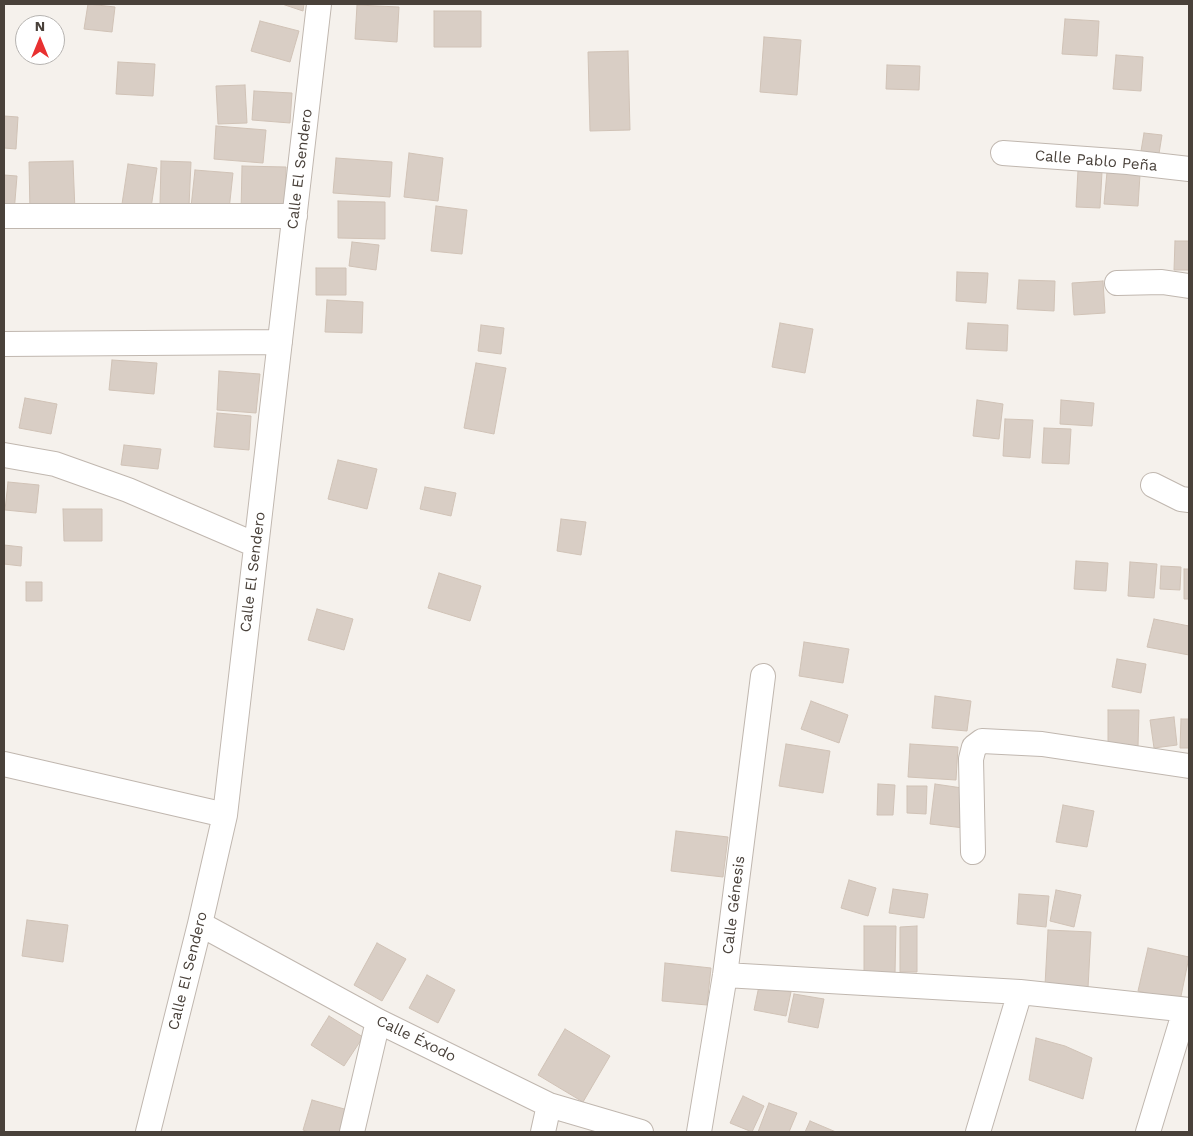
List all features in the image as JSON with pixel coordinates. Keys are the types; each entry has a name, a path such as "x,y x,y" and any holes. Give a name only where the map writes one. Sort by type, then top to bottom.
{"street":[{"name":"Calle El Sendero","path":"148,1132 225,815 319,4"},
{"name":"Calle Pablo Peña","path":"1003,153 1128,162 1189,169"},
{"path":"4,216 294,216"},
{"path":"1117,283 1162,282 1189,286"},
{"path":"4,344 280,342"},
{"path":"4,455 55,464 128,490 256,545"},
{"path":"1153,485 1181,499 1189,500"},
{"name":"Calle Génesis","path":"698,1132 725,975 763,676"},
{"path":"973,852 971,759 974,748 982,741 1042,744 1189,766"},
{"path":"4,764 225,815"},
{"name":"Calle Éxodo","path":"200,924 378,1021 549,1105 641,1132"},
{"path":"725,975 1020,992 1187,1010 1148,1132"},
{"path":"978,1132 1020,992"},
{"path":"352,1132 378,1021"},
{"path":"543,1132 549,1105"}],"building":[{"path":"88,4 115,7 112,32 84,29"},
{"path":"282,4 304,4 303,11"},
{"path":"357,5 399,7 397,42 355,39"},
{"path":"434,11 481,11 481,47 434,47"},
{"path":"1065,19 1099,21 1097,56 1062,54"},
{"path":"260,21 299,31 290,62 251,51"},
{"path":"764,37 801,40 797,95 760,92"},
{"path":"628,51 630,130 590,131 588,52"},
{"path":"1116,55 1143,57 1141,91 1113,89"},
{"path":"118,62 155,64 153,96 116,94"},
{"path":"887,65 920,66 919,90 886,89"},
{"path":"245,85 247,123 218,124 216,86"},
{"path":"254,91 292,93 290,123 252,120"},
{"path":"4,116 18,117 16,149 4,148"},
{"path":"216,126 266,130 263,163 214,159"},
{"path":"1144,133 1162,135 1158,160 1140,157"},
{"path":"409,153 443,158 438,201 404,197"},
{"path":"336,158 392,162 390,197 333,193"},
{"path":"73,161 75,211 30,212 29,162"},
{"path":"161,161 191,162 189,206 160,205"},
{"path":"128,164 157,168 151,208 122,204"},
{"path":"242,166 286,167 285,213 241,212"},
{"path":"195,170 233,173 229,210 191,207"},
{"path":"1078,170 1102,172 1100,208 1076,207"},
{"path":"1107,172 1140,175 1138,206 1104,204"},
{"path":"4,175 17,176 14,213 4,212"},
{"path":"338,201 385,202 385,239 338,238"},
{"path":"436,206 467,210 462,254 431,251"},
{"path":"1175,241 1189,241 1189,270 1174,270"},
{"path":"352,242 379,245 376,270 349,266"},
{"path":"316,268 346,268 346,295 316,295"},
{"path":"957,272 988,273 986,303 956,301"},
{"path":"1019,280 1055,281 1054,311 1017,309"},
{"path":"1103,281 1105,313 1074,315 1072,283"},
{"path":"327,300 363,302 362,333 325,332"},
{"path":"780,323 813,329 805,373 772,367"},
{"path":"968,323 1008,325 1007,351 966,349"},
{"path":"481,325 504,328 501,354 478,351"},
{"path":"112,360 157,363 154,394 109,390"},
{"path":"476,363 506,368 494,434 464,428"},
{"path":"219,371 260,374 256,413 217,410"},
{"path":"25,398 57,404 51,434 19,428"},
{"path":"977,400 1003,404 999,439 973,436"},
{"path":"1061,400 1094,403 1092,426 1060,424"},
{"path":"217,413 251,416 249,450 214,447"},
{"path":"1005,419 1033,420 1030,458 1003,456"},
{"path":"1044,428 1071,429 1069,464 1042,463"},
{"path":"124,445 161,449 158,469 121,465"},
{"path":"338,460 377,469 367,509 328,499"},
{"path":"8,482 39,485 36,513 5,510"},
{"path":"425,487 456,493 451,516 420,509"},
{"path":"63,509 102,509 102,541 64,541"},
{"path":"561,519 586,522 581,555 557,551"},
{"path":"4,545 22,547 21,566 4,564"},
{"path":"1076,561 1108,563 1106,591 1074,589"},
{"path":"1130,562 1157,564 1154,598 1128,596"},
{"path":"1161,566 1181,567 1180,590 1160,589"},
{"path":"1184,569 1189,569 1189,599 1184,599"},
{"path":"439,573 481,586 470,621 428,608"},
{"path":"26,582 42,582 42,601 26,601"},
{"path":"317,609 353,619 344,650 308,640"},
{"path":"1154,619 1189,626 1189,655 1147,647"},
{"path":"804,642 849,649 843,683 799,676"},
{"path":"1117,659 1146,664 1141,693 1112,687"},
{"path":"935,696 971,701 967,731 932,728"},
{"path":"811,701 848,715 839,743 801,729"},
{"path":"1108,710 1139,710 1138,747 1108,746"},
{"path":"1174,717 1177,745 1154,748 1150,720"},
{"path":"1181,719 1189,719 1189,748 1180,748"},
{"path":"786,744 830,751 823,793 779,786"},
{"path":"910,744 958,747 956,780 908,777"},
{"path":"878,784 895,785 893,815 877,815"},
{"path":"935,784 969,789 964,828 930,824"},
{"path":"907,786 927,786 926,814 907,813"},
{"path":"1063,805 1094,811 1087,847 1056,842"},
{"path":"676,831 728,837 723,877 671,871"},
{"path":"849,880 876,888 868,916 841,908"},
{"path":"893,889 928,894 924,918 889,913"},
{"path":"1056,890 1081,895 1074,927 1050,921"},
{"path":"1019,894 1049,896 1046,927 1017,924"},
{"path":"27,920 68,925 63,962 22,956"},
{"path":"864,926 896,926 895,974 864,974"},
{"path":"917,926 917,972 900,972 900,927"},
{"path":"1048,930 1091,932 1088,988 1045,985"},
{"path":"377,943 406,959 382,1001 354,985"},
{"path":"1148,948 1189,957 1180,1001 1138,991"},
{"path":"665,963 711,968 707,1005 662,1001"},
{"path":"427,975 455,990 438,1023 409,1008"},
{"path":"759,986 791,992 786,1016 754,1010"},
{"path":"794,994 824,999 818,1028 788,1022"},
{"path":"329,1016 363,1037 344,1066 311,1045"},
{"path":"565,1029 610,1056 583,1102 538,1075"},
{"path":"1036,1038 1065,1046 1092,1058 1083,1099 1029,1080"},
{"path":"743,1096 764,1106 752,1132 730,1123"},
{"path":"312,1100 348,1110 341,1132 309,1132 303,1130"},
{"path":"769,1103 797,1113 789,1132 758,1132"},
{"path":"810,1121 836,1132 805,1132"}]}
